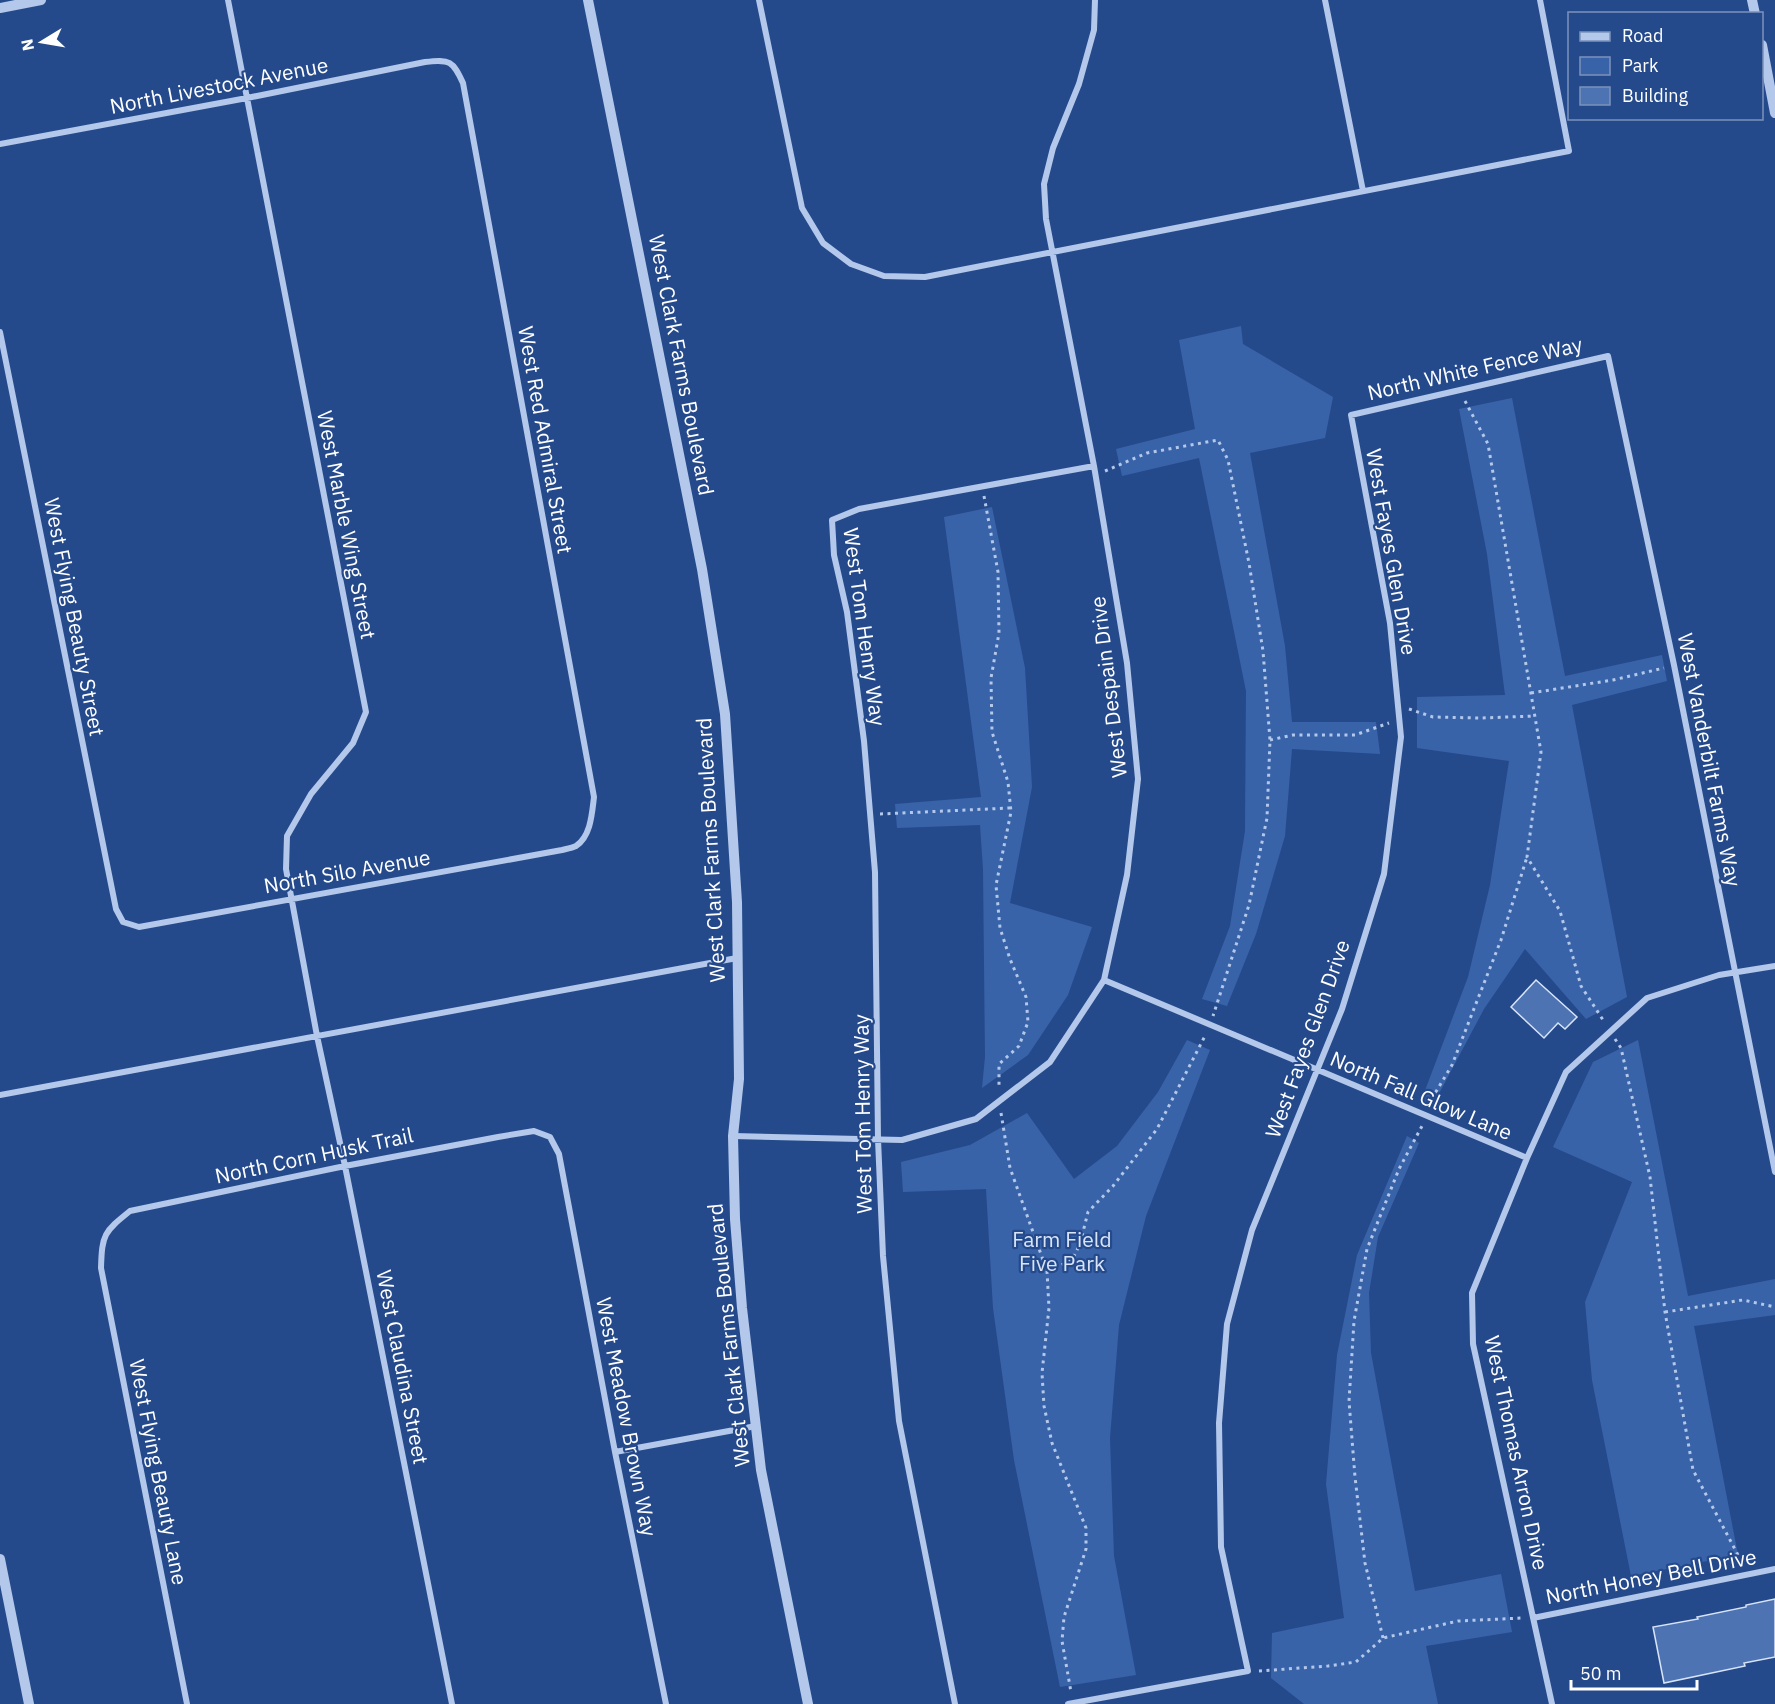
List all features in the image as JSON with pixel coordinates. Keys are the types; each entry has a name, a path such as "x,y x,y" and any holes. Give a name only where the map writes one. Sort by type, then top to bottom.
{"street":[{"path":"0,8 42,0"},
{"name":"West Marble Wing Street","path":"228,0 366,712 353,743 311,794 286,836 286,869 317,1036"},
{"name":"West Clark Farms Boulevard","path":"588,0 702,570 725,714 737,902 739,1079 733,1136 735,1219 742,1308 761,1470 808,1704"},
{"path":"759,0 802,208 823,243 851,264 884,276 926,277 1569,151 1540,0"},
{"name":"West Despain Drive","path":"733,1136 902,1140 976,1119 1050,1062 1104,980 1127,875 1138,778 1127,663 1094,466 1046,219 1044,184 1053,148 1079,84 1094,30 1095,0"},
{"path":"1324,0 1363,191"},
{"path":"1763,55 1775,113"},
{"name":"North Livestock Avenue","path":"0,144 444,59"},
{"name":"West Red Admiral Street","path":"444,59 455,66 464,83 594,797 592,818 586,834"},
{"name":"West Flying Beauty Street","path":"0,332 116,909"},
{"name":"North White Fence Way","path":"1350,415 1608,356"},
{"name":"West Vanderbilt Farms Way","path":"1608,356 1674,665 1775,1172"},
{"name":"West Fayes Glen Drive","path":"1248,1671 1221,1547 1219,1423 1227,1324 1252,1230 1342,1009 1384,874 1401,737 1390,623 1350,415"},
{"name":"West Tom Henry Way","path":"955,1704 899,1421 883,1256 878,1139 875,872 862,730 847,612 834,555 832,520 859,509 1094,466"},
{"name":"North Silo Avenue","path":"116,909 123,922 139,927 562,850 577,845 586,834"},
{"path":"0,1095 737,958"},
{"name":"West Thomas Arron Drive","path":"1552,1704 1473,1344 1473,1293 1527,1158 1566,1072 1647,998 1719,975 1775,966"},
{"name":"North Fall Glow Lane","path":"1104,980 1527,1158"},
{"name":"West Claudina Street","path":"317,1036 452,1704"},
{"name":"North Corn Husk Trail","path":"102,1246 108,1229 130,1211 345,1166 534,1131 550,1137"},
{"name":"West Meadow Brown Way","path":"550,1137 559,1154 615,1452 666,1704"},
{"name":"West Flying Beauty Lane","path":"102,1246 101,1268 187,1704"},
{"path":"615,1452 756,1426"},
{"path":"0,1560 29,1704"},
{"name":"North Honey Bell Drive","path":"1533,1618 1775,1569"},
{"path":"1068,1704 1248,1671"}],"path":[{"path":"1383,1638 1365,1563 1354,1477 1349,1401 1354,1321 1367,1249 1399,1170 1427,1116 1431,1100 1452,1065 1501,940 1527,857 1541,752 1488,444 1459,390"},
{"path":"1047,1271 1071,1260 1080,1244 1088,1212 1113,1186 1157,1129 1210,1025 1251,894 1267,818 1270,740 1263,651 1249,563 1228,460 1218,440 1147,453 1095,476"},
{"path":"1531,693 1613,680 1674,665"},
{"path":"1270,740 1293,735 1355,735 1388,724 1398,706 1433,717 1535,716"},
{"path":"870,815 1010,807"},
{"path":"1527,857 1560,911 1581,986 1621,1048 1650,1177 1665,1312 1693,1470 1738,1555"},
{"path":"1665,1312 1743,1300 1775,1307"},
{"path":"1248,1671 1278,1671 1356,1662 1383,1638 1458,1621 1533,1618"}],"green space":[{"path":"1241,326 1243,344 1333,397 1325,438 1250,453 1285,646 1292,722 1376,722 1380,754 1292,749 1285,836 1256,934 1227,1006 1202,999 1230,926 1245,831 1246,691 1199,458 1122,476 1116,449 1195,429 1179,340"},
{"path":"1512,398 1565,676 1662,655 1667,681 1572,705 1627,997 1586,1019 1525,949 1484,1009 1434,1103 1421,1101 1468,977 1490,885 1509,761 1417,748 1417,697 1505,695 1487,554 1459,409"},
{"path":"992,507 1025,668 1032,787 1010,903 1092,927 1068,995 1028,1055 982,1088 985,1057 983,869 980,825 897,828 895,804 981,797 944,517"},
{"name":"Farm Field Five Park","path":"1187,1040 1210,1050 1146,1216 1119,1325 1110,1438 1114,1556 1136,1675 1060,1687 1014,1460 993,1308 986,1189 903,1192 901,1162 970,1145 1027,1113 1074,1179 1117,1146 1158,1092"},
{"path":"1638,1040 1688,1296 1775,1279 1775,1315 1694,1326 1738,1555 1631,1576 1592,1380 1585,1302 1632,1182 1553,1147 1593,1062"},
{"path":"1407,1136 1419,1143 1378,1237 1369,1293 1371,1353 1415,1591 1501,1574 1512,1632 1426,1646 1438,1704 1304,1704 1271,1678 1272,1633 1344,1618 1326,1484 1337,1355 1357,1255"}],"building":[{"path":"1536,980 1577,1017 1565,1029 1558,1023 1544,1038 1511,1007"},
{"path":"1775,1599 1775,1657 1744,1663 1745,1666 1664,1683 1653,1627 1698,1619 1697,1617"}]}
